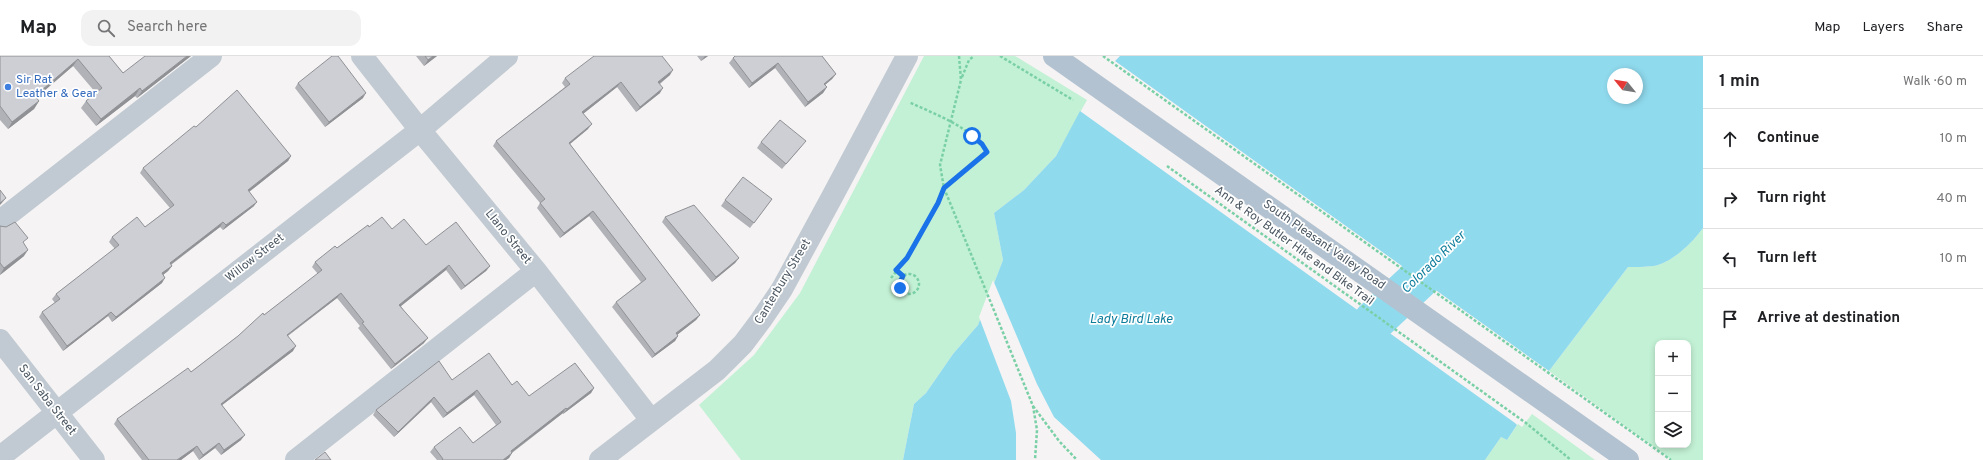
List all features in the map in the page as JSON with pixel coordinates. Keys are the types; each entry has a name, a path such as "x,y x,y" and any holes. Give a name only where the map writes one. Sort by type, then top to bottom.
{"main road":[{"name":"South Pleasant Valley Road","path":"1054,56 1628,460"}],"street":[{"path":"0,221 211,56"},
{"name":"Llano Street","path":"362,56 420,130 536,271 652,420"},
{"name":"Willow Street","path":"0,457 420,130 507,56"},
{"name":"Canterbury Street","path":"600,460 718,370 743,344 782,289 907,56"},
{"path":"296,460 536,271"},
{"name":"San Saba Street","path":"0,340 94,460"}],"path":[{"path":"959,56 961,80"},
{"path":"974,56 964,69 951,122 944,143 940,165 944,188 1033,406 1037,430 1035,460"},
{"path":"1000,56 1077,102"},
{"path":"1103,56 1557,378 1670,460"},
{"path":"891,278 907,258 938,203 944,188 987,152 982,144 951,122 904,100"},
{"name":"Ann & Roy Butler Hike and Bike Trail","path":"1162,162 1526,423 1571,460"},
{"path":"896,270 903,276"},
{"path":"909,274 918,278 920,284 918,290 909,294 902,291 900,285 903,276 909,274"},
{"path":"1033,406 1059,441 1077,460"}],"green space":[{"path":"924,56 1015,56 1087,100 1056,156 1024,190 994,213 1003,260 978,325 953,354 926,393 914,404 903,460 741,460 699,405 754,355 800,293"},
{"path":"1703,228 1703,460 1672,460 1655,448 1691,448 1691,340 1655,340 1655,448 1549,371 1628,267 1654,266 1661,264 1688,246"},
{"path":"1532,414 1595,460 1485,460 1501,437 1507,440 1518,424 1522,427"}],"water":[{"path":"1120,56 1703,56 1703,228 1688,246 1661,264 1644,267 1628,267 1549,371 1115,61"},
{"name":"Lady Bird Lake","path":"1080,111 1515,423 1517,425 1507,440 1501,437 1485,460 903,460 914,404 926,393 953,354 978,325 1003,260 994,213 1024,190 1056,156"}],"pier":[{"path":"993,280 1037,384 1054,417 1101,460 1016,460 1016,433 1011,401 979,317"}],"building":[{"path":"0,56 109,56 123,73 145,56 187,56 142,91 140,88 101,119 86,101 102,88 78,59 35,96 39,101 12,122 0,106"},
{"path":"332,56 338,56 366,93 329,122 298,83"},
{"path":"425,56 433,56 428,60"},
{"path":"594,56 662,56 673,70 658,82 663,88 640,107 621,82 582,112 592,124 569,143 700,315 676,333 678,336 655,354 616,302 646,279 593,211 564,233 540,203 545,199 496,141 570,84 565,78"},
{"path":"735,56 822,56 836,74 824,84 827,87 808,102 778,63 752,83 733,58"},
{"path":"237,90 291,156 248,190 257,202 226,225 223,222 170,263 172,266 162,273 165,278 116,317 111,312 67,346 42,312 60,299 56,294 119,245 112,237 137,217 145,227 174,205 143,168 194,126 196,127"},
{"path":"780,120 806,141 786,164 761,142"},
{"path":"743,177 772,199 754,223 725,200"},
{"path":"0,190 6,198 0,203"},
{"path":"694,205 739,258 716,277 665,217"},
{"path":"382,217 392,229 404,219 426,245 456,222 490,266 465,286 449,265 399,305 428,338 395,364 362,323 364,322 341,293 287,335 296,346 221,404 245,435 224,450 219,443 203,455 197,446 177,460 149,460 117,419 188,368 191,372 238,336 263,313 264,315 322,270 315,262 335,246 337,248 368,225 369,227"},
{"path":"15,222 28,238 23,242 28,250 4,268 0,263 0,226 6,227"},
{"path":"489,353 512,385 517,381 529,396 575,363 594,388 511,451 512,453 503,460 442,460 443,459 434,447 460,427 473,443 501,422 477,390 447,413 434,397 398,432 376,410 439,361 452,380"},
{"path":"325,452 331,460 315,460"}],"waterway":[{"name":"Colorado River","path":"1288,460 1374,321 1460,240"}],"place":[{"name":"Sir Rat Leather & Gear","path":"8,87"}],"route":[{"path":"900,288 900,282 903,276 896,270 907,258 938,203 944,188 987,152 982,144 972,136"}]}
